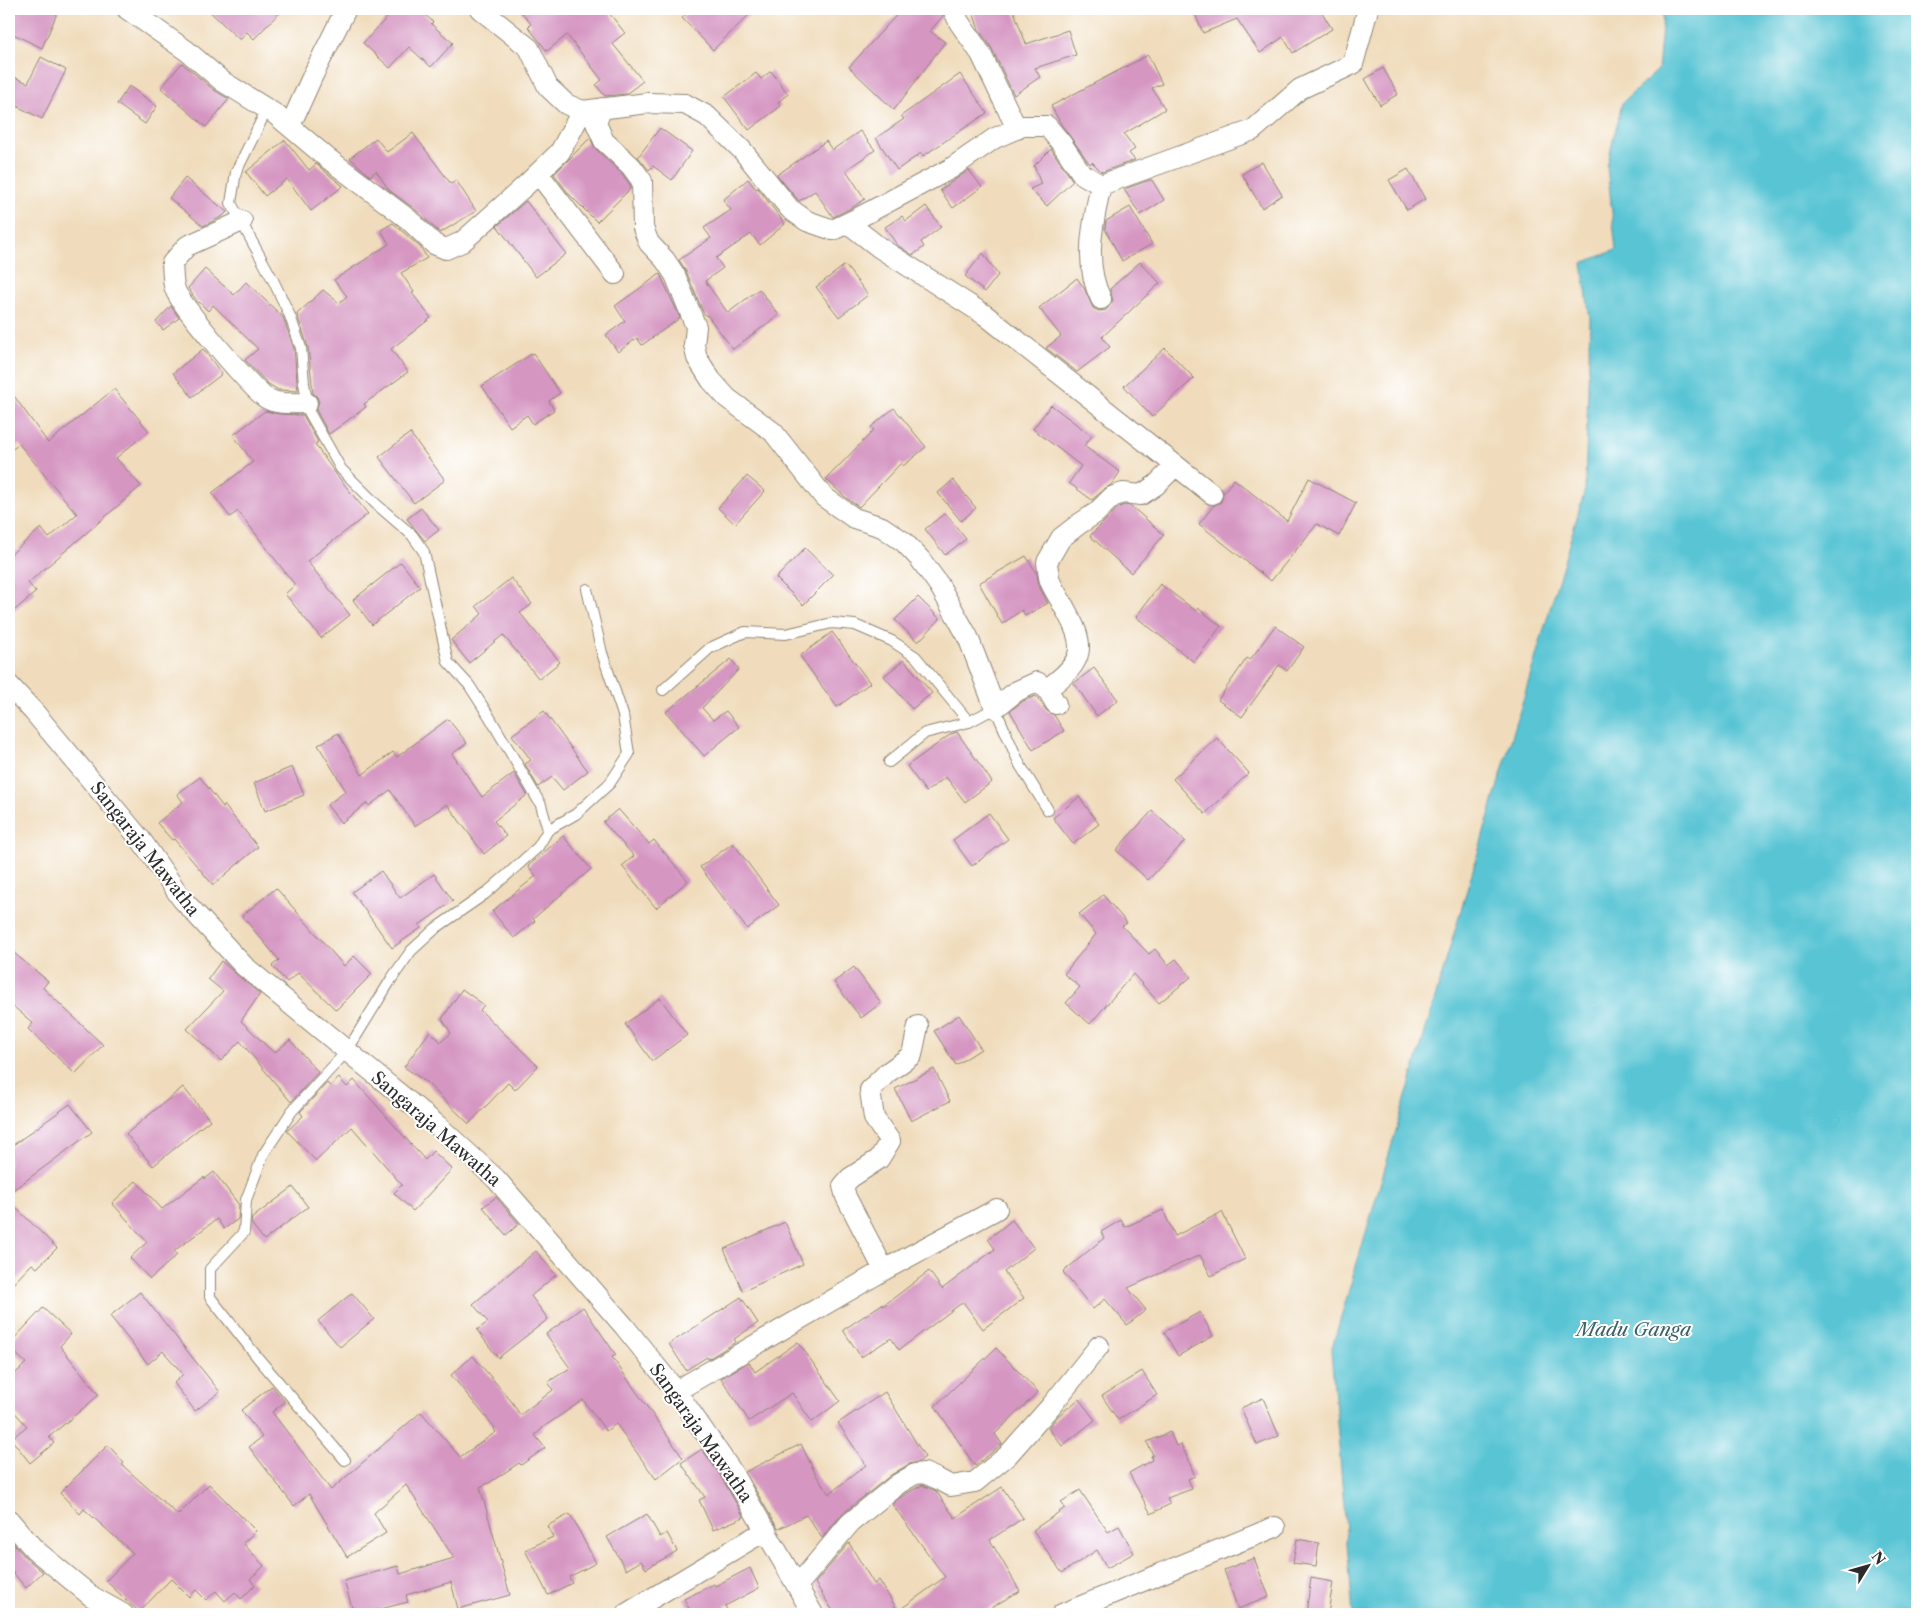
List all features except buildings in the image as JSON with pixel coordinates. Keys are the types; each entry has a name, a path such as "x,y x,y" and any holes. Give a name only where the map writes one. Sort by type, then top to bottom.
{"street":[{"path":"127,9 187,51 222,81 290,126 349,174 408,218 434,244 446,248 462,242 560,152 582,111"},
{"path":"290,126 346,9"},
{"path":"480,9 529,48 548,87 566,104 582,111 648,103 685,104 707,116 742,150 790,209 807,221 833,230 950,169 995,138 1023,126 1047,126 1062,144 1082,174 1101,185 1253,130 1300,90 1353,64 1368,9"},
{"path":"953,9 959,22 981,54 1017,129"},
{"path":"602,108 596,123 604,140 631,166 642,181 644,194 643,228 650,243 675,275 696,327 694,345 697,358 711,380 727,398 773,432 824,497 854,518 882,528 897,537 920,559 939,585 968,637 995,708 1017,691 1037,682 1051,697 1078,658 1079,640 1072,622 1050,581 1047,562 1061,538 1096,513 1112,497 1123,493 1142,495 1156,486 1175,466"},
{"path":"538,173 616,274"},
{"path":"1101,185 1094,216 1090,255 1091,272 1101,299"},
{"path":"242,221 187,246 172,263 175,291 204,330 265,397 277,403 307,403"},
{"path":"848,223 880,248 985,315 1212,494"},
{"name":"Sangaraja Mawatha","path":"9,685 34,712 141,840 182,899 244,966 437,1125 496,1179 624,1326 676,1392 730,1470 813,1614"},
{"path":"884,1270 846,1196 843,1186 850,1178 879,1159 890,1141 874,1118 870,1090 887,1073 912,1055 918,1026"},
{"path":"676,1392 884,1270 997,1209"},
{"path":"796,1586 850,1523 898,1484 916,1474 924,1473 951,1486 975,1482 1007,1456 1051,1406 1099,1346"},
{"path":"9,1520 41,1555 91,1596 123,1614"},
{"path":"1062,1614 1275,1527"},
{"path":"626,1614 766,1530"}],"lane":[{"path":"267,109 236,172 231,203 290,316 301,348 309,412 341,469 376,504 412,535 424,552 448,662 469,685 489,716 541,805 548,830"},
{"path":"345,1460 258,1358 210,1297 210,1269 244,1232 246,1200 263,1155 292,1112 347,1051 410,951 436,928 485,894 508,874 538,847 548,830 576,814 610,783 629,754 624,715 602,653 587,589"},
{"path":"663,690 710,648 745,632 786,634 832,623 855,625 892,641 916,657 969,722"},
{"path":"889,762 925,733 969,722 995,708 1020,765 1048,810"}],"water":[{"name":"Madu Ganga","path":"1659,9 1917,9 1917,1614 1353,1614 1331,1351 1585,490 1590,318 1582,263 1616,250 1607,166 1622,103 1658,70 1663,16"}]}
